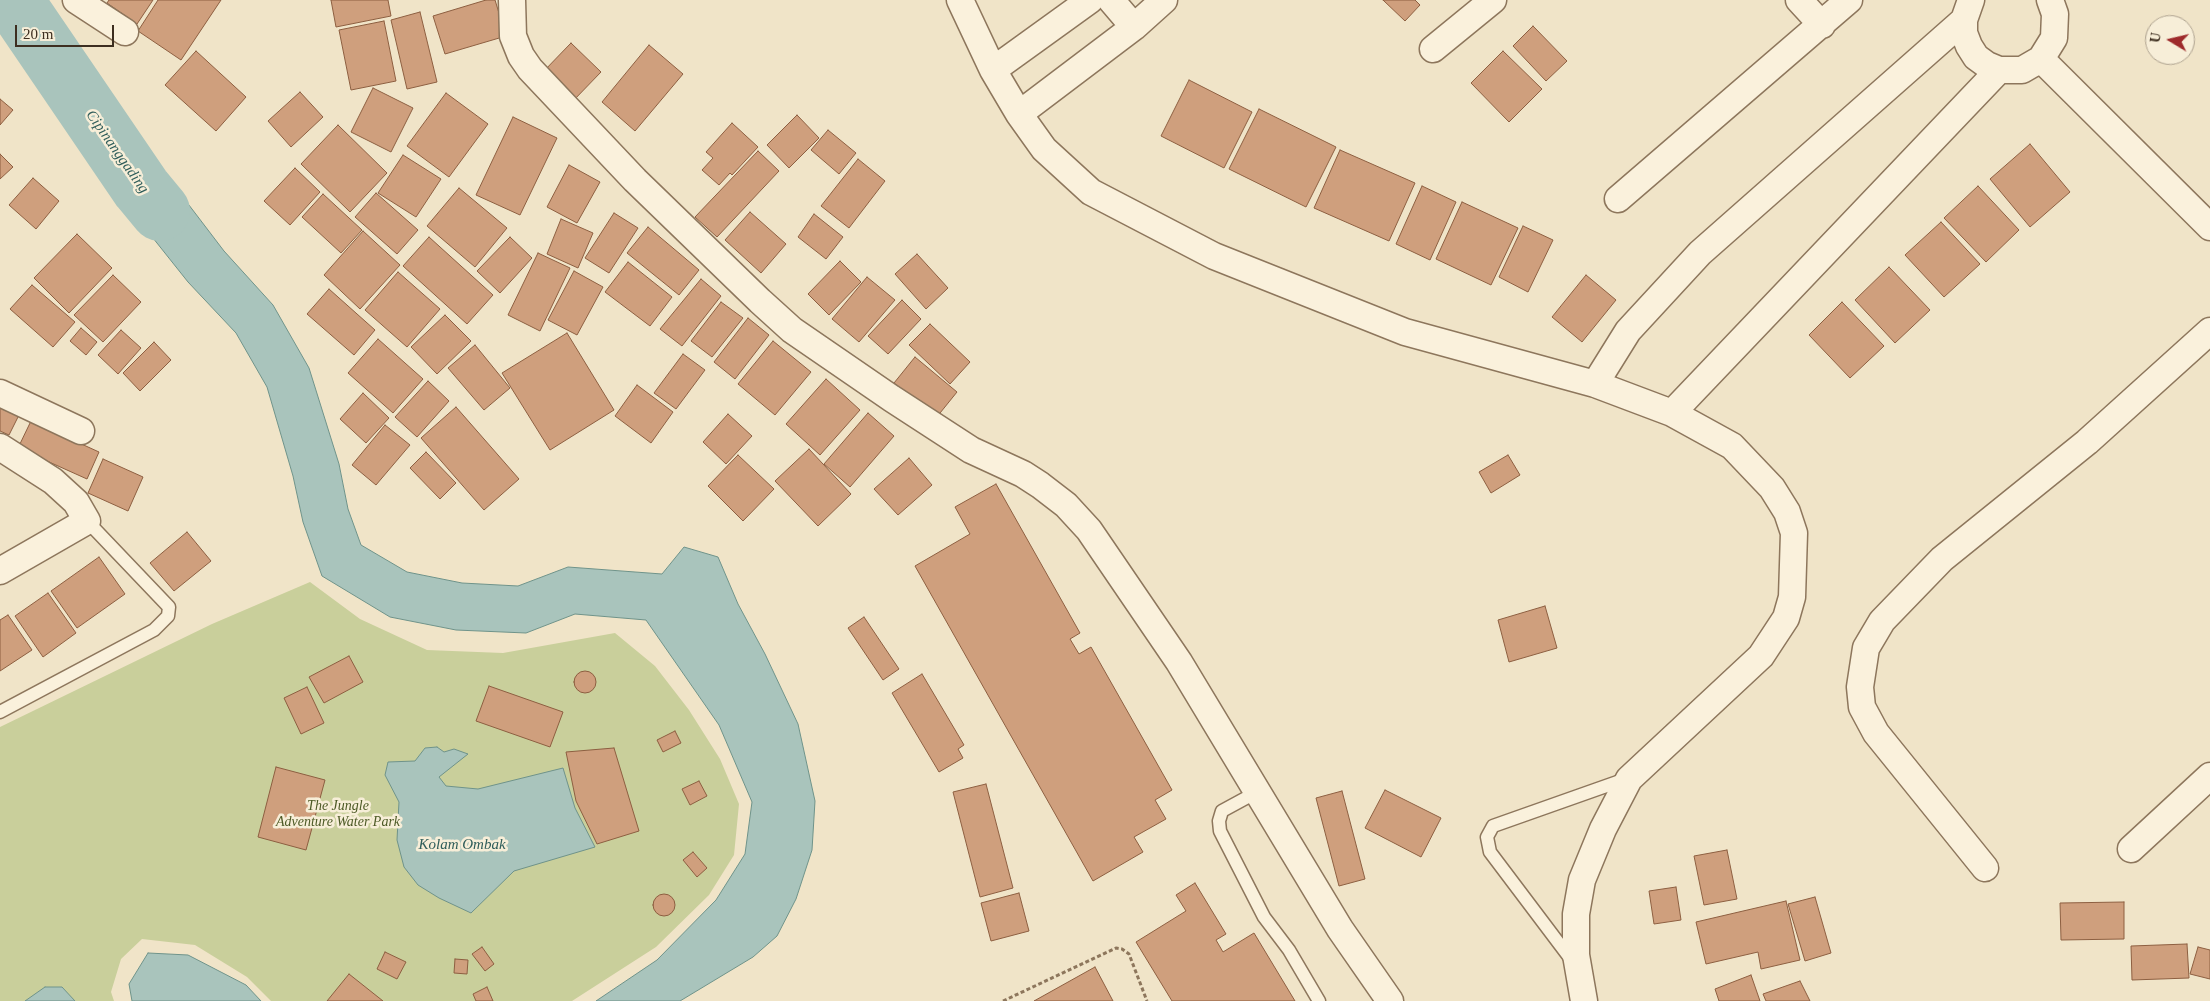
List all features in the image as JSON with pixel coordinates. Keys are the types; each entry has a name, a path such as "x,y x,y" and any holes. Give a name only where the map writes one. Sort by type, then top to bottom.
{"street":[{"path":"76,0 126,32"},
{"path":"512,0 513,36 521,56 530,69 635,180 760,301 792,330 891,398 971,450 1023,474 1066,505 1089,530 1179,662 1340,928 1390,1001"},
{"path":"960,0 992,70 1019,114 1044,149 1091,192 1214,256 1404,332 1595,384 1672,413 1732,446 1772,488 1788,512 1794,533 1792,597 1786,618 1761,656 1629,779 1602,829 1582,880 1576,914 1576,955 1584,1001"},
{"path":"992,70 1090,0"},
{"path":"1111,0 1134,27"},
{"path":"1019,114 1134,27 1164,0"},
{"path":"1433,49 1492,0"},
{"path":"1799,0 1822,25"},
{"path":"1618,199 1850,0"},
{"path":"1967,10 1964,33 1976,57 1987,65 1999,70 2022,70 2041,59 2054,38 2059,5"},
{"path":"1595,384 1628,331 1700,253 1967,10"},
{"path":"2041,59 2210,227"},
{"path":"1672,413 1999,70"},
{"path":"1985,868 1876,734 1862,708 1860,687 1866,648 1882,621 1942,559 2087,442 2210,331"},
{"path":"0,393 80,431"},
{"path":"0,447 53,481 76,502 87,521 0,571"},
{"path":"2131,849 2210,776"}],"lane":[{"path":"0,712 154,630 168,616 169,607 87,521"},
{"path":"1580,972 1490,852 1487,836 1493,826 1629,779"},
{"path":"1257,792 1222,811 1218,821 1220,831 1264,916 1289,950 1319,1001"}],"path":[{"path":"1003,1001 1120,948 1129,954 1147,1001"}],"green space":[{"name":"The Jungle Adventure Water Park","path":"310,582 360,619 427,650 503,653 615,633 655,666 689,710 720,759 739,804 734,855 709,895 656,947 572,1001 271,1001 247,977 195,945 142,939 121,959 111,992 114,1001 0,1001 0,727 212,624"}],"water":[{"path":"131,129 224,251 273,305 309,368 339,464 348,509 361,545 407,572 462,583 518,586 568,567 662,574 684,547 718,557 738,604 765,654 798,724 815,801 812,850 796,899 777,936 753,957 680,1001 596,1001 657,960 716,900 745,854 752,802 719,725 646,620 575,614 526,633 456,630 390,617 322,576 303,522 293,476 267,387 236,333 188,282 93,157"},
{"name":"Kolam Ombak","path":"437,747 444,752 454,749 468,754 439,777 446,786 478,789 563,768 575,808 595,847 514,871 471,913 439,898 418,885 404,867 397,840 399,802 385,775 388,762 415,761 425,748"},
{"path":"148,953 188,955 246,985 261,1001 132,1001 129,984"},
{"path":"45,987 62,987 75,1001 25,1001"}],"building":[{"path":"109,0 153,0 137,24 107,3"},
{"path":"158,0 221,0 181,60 138,31"},
{"path":"331,0 388,0 391,16 336,27"},
{"path":"486,0 495,0 506,36 445,54 433,16"},
{"path":"1383,0 1415,0 1420,5 1405,21"},
{"path":"420,12 437,82 407,89 391,20"},
{"path":"384,21 396,81 351,90 339,30"},
{"path":"1533,26 1567,61 1546,81 1513,46"},
{"path":"571,43 601,72 572,102 542,73"},
{"path":"649,45 683,74 635,131 602,102"},
{"path":"196,51 246,97 216,131 165,85"},
{"path":"1503,51 1542,89 1509,122 1471,83"},
{"path":"1189,80 1252,112 1224,168 1161,136"},
{"path":"373,88 413,108 391,152 351,132"},
{"path":"300,92 323,117 291,147 268,121"},
{"path":"446,93 488,124 449,177 407,146"},
{"path":"0,99 13,110 0,125"},
{"path":"1259,109 1336,147 1306,207 1229,169"},
{"path":"797,115 819,138 789,168 767,145"},
{"path":"513,117 557,138 520,215 476,195"},
{"path":"732,123 758,147 732,175 730,173 719,185 702,170 713,158 706,152"},
{"path":"338,125 387,173 350,212 301,164"},
{"path":"828,130 856,153 839,174 811,150"},
{"path":"2030,144 2070,192 2030,227 1990,179"},
{"path":"1340,150 1415,183 1389,241 1314,208"},
{"path":"758,151 779,171 717,237 695,217"},
{"path":"0,154 13,167 0,179"},
{"path":"403,155 441,179 416,217 378,193"},
{"path":"858,159 885,181 849,228 821,206"},
{"path":"569,165 600,182 577,223 547,207"},
{"path":"295,168 320,192 290,225 264,201"},
{"path":"33,178 59,201 36,229 9,205"},
{"path":"1422,186 1456,202 1430,260 1396,244"},
{"path":"1978,186 2019,230 1986,262 1944,218"},
{"path":"459,188 507,228 475,267 427,226"},
{"path":"376,193 418,230 397,254 355,217"},
{"path":"323,194 362,230 341,253 302,217"},
{"path":"1462,202 1518,228 1491,285 1436,259"},
{"path":"750,212 786,244 761,273 725,240"},
{"path":"614,213 638,228 609,273 585,258"},
{"path":"814,214 843,237 826,259 798,237"},
{"path":"561,219 593,233 578,268 547,254"},
{"path":"1941,222 1980,264 1944,297 1905,255"},
{"path":"1523,226 1553,240 1528,292 1499,277"},
{"path":"648,227 699,270 679,295 627,253"},
{"path":"363,231 400,265 360,309 324,275"},
{"path":"77,234 112,268 69,313 34,278"},
{"path":"429,237 493,295 467,324 403,266"},
{"path":"510,237 532,258 500,293 477,271"},
{"path":"538,253 570,268 540,331 508,315"},
{"path":"917,254 948,288 926,309 895,274"},
{"path":"840,261 861,282 829,315 808,294"},
{"path":"628,262 672,297 650,326 605,292"},
{"path":"1889,267 1930,310 1895,343 1855,300"},
{"path":"574,271 603,287 577,335 548,320"},
{"path":"398,272 440,309 407,347 365,310"},
{"path":"113,275 141,302 103,342 74,315"},
{"path":"1586,275 1616,300 1582,342 1552,317"},
{"path":"867,277 895,300 859,342 832,319"},
{"path":"701,279 721,296 682,346 660,329"},
{"path":"32,285 75,322 53,347 10,309"},
{"path":"329,289 375,330 354,355 307,314"},
{"path":"902,300 921,319 888,354 868,336"},
{"path":"721,302 743,318 712,357 691,341"},
{"path":"1842,302 1884,346 1850,378 1809,335"},
{"path":"445,315 471,341 437,374 411,347"},
{"path":"748,318 769,335 735,379 714,362"},
{"path":"930,324 970,362 950,384 909,345"},
{"path":"81,328 97,342 86,355 70,341"},
{"path":"121,330 141,348 118,374 98,355"},
{"path":"567,333 614,410 550,450 502,373"},
{"path":"378,339 423,379 393,413 348,373"},
{"path":"773,341 811,372 775,415 738,384"},
{"path":"154,342 171,360 140,391 123,373"},
{"path":"475,345 510,388 484,410 448,368"},
{"path":"683,354 705,370 676,409 654,393"},
{"path":"915,357 957,392 936,418 894,383"},
{"path":"826,379 860,410 820,455 786,424"},
{"path":"428,381 449,401 417,437 395,417"},
{"path":"637,385 673,412 651,443 615,416"},
{"path":"363,393 389,418 366,443 340,419"},
{"path":"0,398 22,409 9,435 0,431"},
{"path":"456,407 519,479 484,510 421,438"},
{"path":"868,413 894,436 850,487 824,464"},
{"path":"728,414 752,436 726,464 703,442"},
{"path":"31,421 99,452 87,479 18,448"},
{"path":"385,425 410,445 376,485 352,465"},
{"path":"809,449 851,494 818,526 775,481"},
{"path":"426,452 456,483 440,499 410,468"},
{"path":"738,455 774,489 743,521 708,486"},
{"path":"1508,455 1520,475 1491,493 1479,472"},
{"path":"909,458 932,485 898,515 874,489"},
{"path":"103,459 143,477 128,511 88,493"},
{"path":"996,484 1080,633 1070,639 1079,654 1091,647 1172,790 1155,800 1166,819 1134,837 1143,852 1093,881 915,566 970,534 955,507"},
{"path":"187,532 211,561 174,591 150,563"},
{"path":"99,557 125,594 77,628 51,591"},
{"path":"48,593 76,633 43,657 15,616"},
{"path":"1545,606 1557,648 1509,662 1498,620"},
{"path":"8,615 32,650 0,671 0,620"},
{"path":"864,617 899,669 883,680 848,628"},
{"path":"349,656 363,682 324,703 309,677"},
{"path":"585,671 593,674 596,682 593,690 585,693 577,690 574,682 577,674"},
{"path":"922,674 964,745 958,749 963,758 939,772 892,693"},
{"path":"489,686 563,712 550,747 476,721"},
{"path":"307,687 324,723 301,734 284,698"},
{"path":"675,731 681,743 663,752 657,740"},
{"path":"614,748 639,831 597,844 576,801 566,752"},
{"path":"276,767 325,780 306,850 258,837"},
{"path":"699,781 707,796 690,805 682,789"},
{"path":"986,784 1013,888 980,897 953,792"},
{"path":"1385,790 1441,818 1421,857 1365,828"},
{"path":"1342,791 1365,879 1339,886 1316,798"},
{"path":"1727,850 1737,899 1704,905 1694,856"},
{"path":"693,852 707,868 697,877 683,860"},
{"path":"1195,883 1226,934 1216,940 1223,952 1254,933 1295,1001 1172,1001 1136,942 1186,911 1176,895"},
{"path":"1676,887 1681,920 1654,924 1649,891"},
{"path":"1019,893 1029,931 991,941 981,903"},
{"path":"664,894 672,897 675,905 672,913 664,916 656,913 653,905 656,897"},
{"path":"1815,897 1831,953 1805,961 1788,904"},
{"path":"1786,901 1800,960 1761,969 1758,952 1706,964 1696,922"},
{"path":"2124,902 2124,939 2061,940 2060,903"},
{"path":"2187,944 2189,978 2132,980 2131,946"},
{"path":"482,947 494,964 485,971 472,954"},
{"path":"2198,947 2210,950 2210,979 2190,974"},
{"path":"385,952 406,962 397,979 377,969"},
{"path":"455,959 468,960 467,974 454,973"},
{"path":"1095,967 1113,1001 1034,1001"},
{"path":"349,974 383,1001 327,1001"},
{"path":"1751,975 1760,1001 1719,1001 1715,989"},
{"path":"1800,981 1810,1001 1766,1001 1763,994"},
{"path":"487,987 493,1001 476,1001 473,994"}],"waterway":[{"name":"Cipinanggading","path":"13,0 141,188 160,211"}]}
